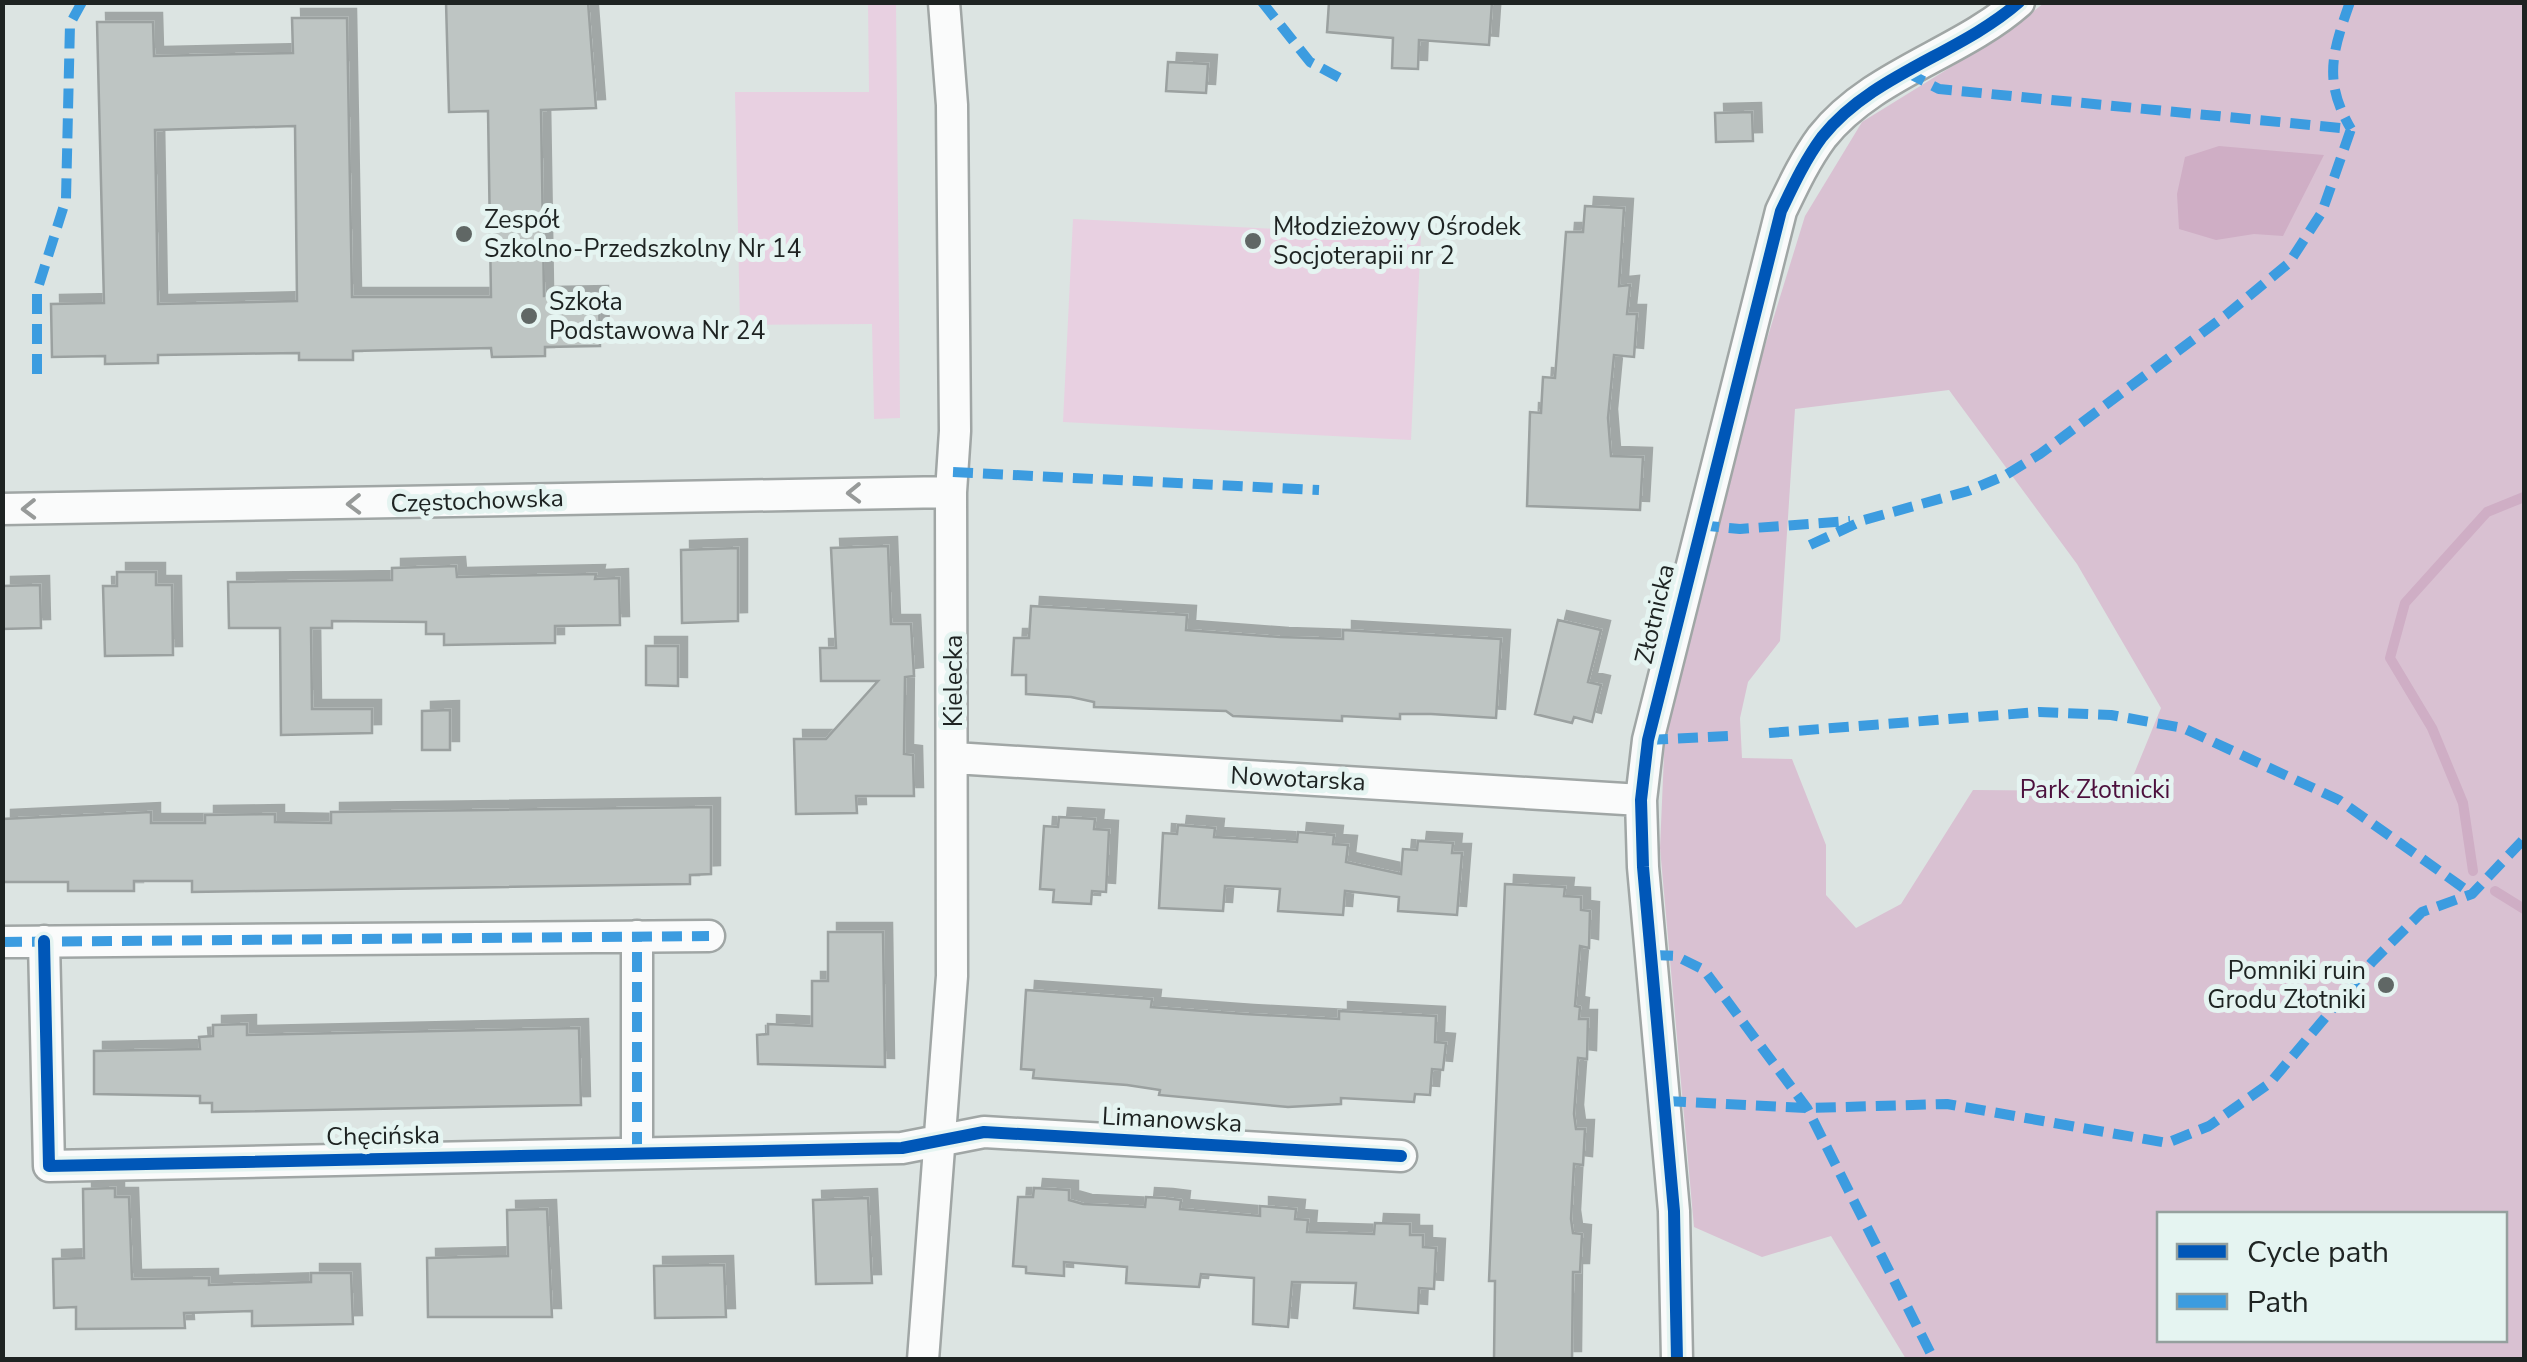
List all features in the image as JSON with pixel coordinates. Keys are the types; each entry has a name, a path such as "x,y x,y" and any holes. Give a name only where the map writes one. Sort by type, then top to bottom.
{"street":[{"name":"Kielecka","path":"923,1360 950,1021 954,758 952,492 956,432 952,105 944,2"},
{"name":"Złotnicka","path":"1676,1360 1674,1211 1643,867 1642,800 1648,740 1781,212 1802,167 1836,124 1906,72 1992,25 2019,2"},
{"name":"Częstochowska","path":"2,509 952,492"},
{"name":"Nowotarska","path":"954,758 1642,800"},
{"path":"637,936 637,1152"},
{"path":"2,942 708,936"},
{"name":"Chęcińska","path":"44,942 49,1166 902,1148 940,1137"},
{"name":"Limanowska","path":"940,1137 984,1132 1401,1156"}],"shaded area":[{"path":"868,3 896,3 900,418 874,419 872,324 740,325 735,92 869,92"},
{"name":"Park Złotnicki","path":"2044,3 2524,3 2524,1359 1906,1359 1831,1236 1762,1257 1694,1227 1660,848 1665,732 1756,375 1805,216 1862,122 2006,33","holes":["1949,390 2077,564 2161,708 2127,791 1973,790 1901,904 1856,928 1826,895 1826,845 1792,759 1742,758 1740,718 1748,682 1780,641 1795,409"]},
{"path":"2219,146 2324,155 2283,236 2254,234 2216,240 2179,229 2177,194 2185,157"},
{"path":"1073,219 1421,236 1411,440 1063,422"}],"building":[{"path":"446,2 588,2 596,108 541,110 544,296 599,295 600,346 545,347 545,356 492,357 491,348 353,351 353,360 299,360 299,353 158,355 158,363 105,364 105,356 52,357 51,304 104,303 97,22 153,22 154,56 293,53 292,18 347,18 352,297 491,297 488,111 449,112","holes":["295,126 297,301 158,304 155,130"]},
{"path":"1329,2 1492,2 1489,45 1419,40 1418,69 1392,68 1393,38 1327,32"},
{"path":"1168,62 1208,64 1206,93 1166,91"},
{"path":"1752,112 1753,141 1716,142 1715,113"},
{"path":"1585,206 1624,208 1619,286 1630,285 1627,314 1637,314 1634,357 1614,355 1608,418 1611,456 1643,457 1640,510 1527,506 1530,412 1541,413 1543,377 1555,378 1566,232 1583,232"},
{"path":"888,546 891,624 911,624 914,676 905,677 904,754 913,755 914,796 856,796 857,813 796,814 794,739 826,739 878,681 821,681 820,648 836,648 831,548"},
{"path":"738,548 738,621 682,623 681,550"},
{"path":"456,566 457,577 596,574 595,579 619,578 620,625 555,626 555,643 444,645 444,634 426,634 426,622 332,621 332,628 311,628 312,709 372,709 372,733 281,735 280,628 229,628 228,582 392,580 392,568"},
{"path":"117,572 156,572 156,585 172,585 173,655 105,656 103,586 117,586"},
{"path":"40,585 41,628 2,629 2,586"},
{"path":"1031,606 1187,615 1186,630 1280,637 1343,639 1343,630 1501,639 1496,718 1400,714 1400,719 1342,716 1342,721 1233,716 1226,711 1094,707 1094,702 1071,697 1026,694 1026,675 1012,675 1014,638 1029,638"},
{"path":"1558,620 1601,630 1588,682 1601,685 1592,722 1574,717 1572,723 1535,714"},
{"path":"646,646 678,646 678,686 646,685"},
{"path":"450,710 450,750 422,750 422,711"},
{"path":"711,807 711,874 690,875 690,884 192,892 192,881 134,881 134,891 68,891 68,882 2,882 2,819 151,812 151,823 205,823 205,815 275,814 275,822 331,823 331,812"},
{"path":"1059,817 1095,819 1094,829 1109,830 1106,892 1092,891 1091,904 1053,902 1054,890 1040,889 1044,826 1058,827"},
{"path":"1178,825 1215,828 1214,837 1297,842 1298,832 1334,835 1333,844 1348,845 1346,862 1401,874 1403,849 1417,850 1418,841 1453,843 1452,853 1462,853 1457,915 1398,911 1399,897 1345,891 1343,915 1278,911 1280,889 1225,886 1223,911 1159,908 1163,833 1177,834"},
{"path":"1505,884 1565,887 1564,896 1581,897 1581,910 1590,911 1589,948 1580,946 1575,1006 1580,1007 1579,1019 1588,1019 1587,1059 1578,1058 1574,1114 1576,1129 1585,1129 1583,1165 1574,1164 1571,1219 1573,1233 1582,1234 1580,1272 1573,1272 1572,1360 1494,1360 1495,1281 1489,1281"},
{"path":"828,932 883,932 885,1067 758,1064 757,1035 768,1034 768,1024 812,1026 812,981 828,981"},
{"path":"1026,990 1152,999 1151,1007 1245,1014 1339,1019 1339,1011 1436,1016 1435,1042 1446,1043 1443,1070 1432,1069 1430,1095 1415,1094 1414,1102 1341,1098 1341,1104 1288,1107 1159,1095 1160,1090 1127,1085 1033,1078 1034,1070 1021,1069"},
{"path":"247,1024 247,1035 579,1028 581,1105 212,1112 212,1103 200,1103 200,1096 94,1094 94,1051 200,1049 199,1037 213,1036 213,1025"},
{"path":"115,1188 115,1197 129,1197 132,1279 209,1278 209,1285 311,1282 311,1273 351,1273 353,1324 252,1326 252,1311 184,1313 185,1328 76,1329 76,1307 54,1308 53,1259 84,1258 83,1189"},
{"path":"1034,1188 1069,1190 1069,1200 1083,1204 1145,1207 1146,1197 1181,1200 1180,1209 1260,1216 1260,1206 1296,1209 1295,1219 1308,1220 1307,1232 1374,1234 1375,1223 1410,1224 1410,1235 1423,1235 1423,1247 1436,1248 1434,1289 1419,1288 1418,1313 1354,1308 1356,1283 1292,1282 1288,1327 1253,1324 1254,1278 1201,1274 1199,1287 1126,1283 1127,1267 1064,1262 1064,1276 1026,1273 1026,1267 1013,1266 1018,1197 1033,1197"},
{"path":"868,1198 872,1283 816,1284 813,1200"},
{"path":"547,1209 552,1317 428,1317 427,1258 508,1256 507,1210"},
{"path":"724,1265 726,1317 655,1318 654,1266"}],"waterway":[{"path":"2473,871 2463,803 2432,728 2390,658 2405,603 2487,512 2524,497"},
{"path":"2495,891 2524,909"}],"marked path":[{"path":"37,374 37,291 66,199 70,24 82,2"},
{"path":"1262,2 1310,62 1340,78"},
{"path":"2350,2 2333,67 2336,96 2351,129"},
{"path":"1906,72 1939,89 2351,129"},
{"path":"1810,545 1864,520 1968,491 2004,476 2040,454 2226,315 2289,263 2322,212 2351,129"},
{"path":"953,472 1319,490"},
{"path":"1699,525 1740,529 1850,521"},
{"path":"1769,733 2039,712 2111,715 2183,728 2339,800 2472,894"},
{"path":"1648,740 1730,736"},
{"path":"1666,1101 1807,1108 1947,1104 2167,1143 2209,1126 2270,1083 2372,962 2422,912 2472,894 2524,839"},
{"path":"637,936 637,1152"},
{"path":"2,942 709,936"},
{"path":"1653,955 1676,956 1704,970 1807,1108 1934,1360"}],"cycle path":[{"path":"1677,1360 1674,1211 1643,867 1641,800 1648,740 1781,211 1816,146 1842,115 1891,80 1970,36 2019,2"},
{"path":"44,941 49,1166 902,1148 984,1132 1401,1156"}],"place":[{"name":"Zespół Szkolno-Przedszkolny Nr 14","path":"464,234"},
{"name":"Młodzieżowy Ośrodek Socjoterapii nr 2","path":"1253,241"},
{"name":"Szkoła Podstawowa Nr 24","path":"529,316"},
{"name":"Pomniki ruin Grodu Złotniki","path":"2386,985"}]}
